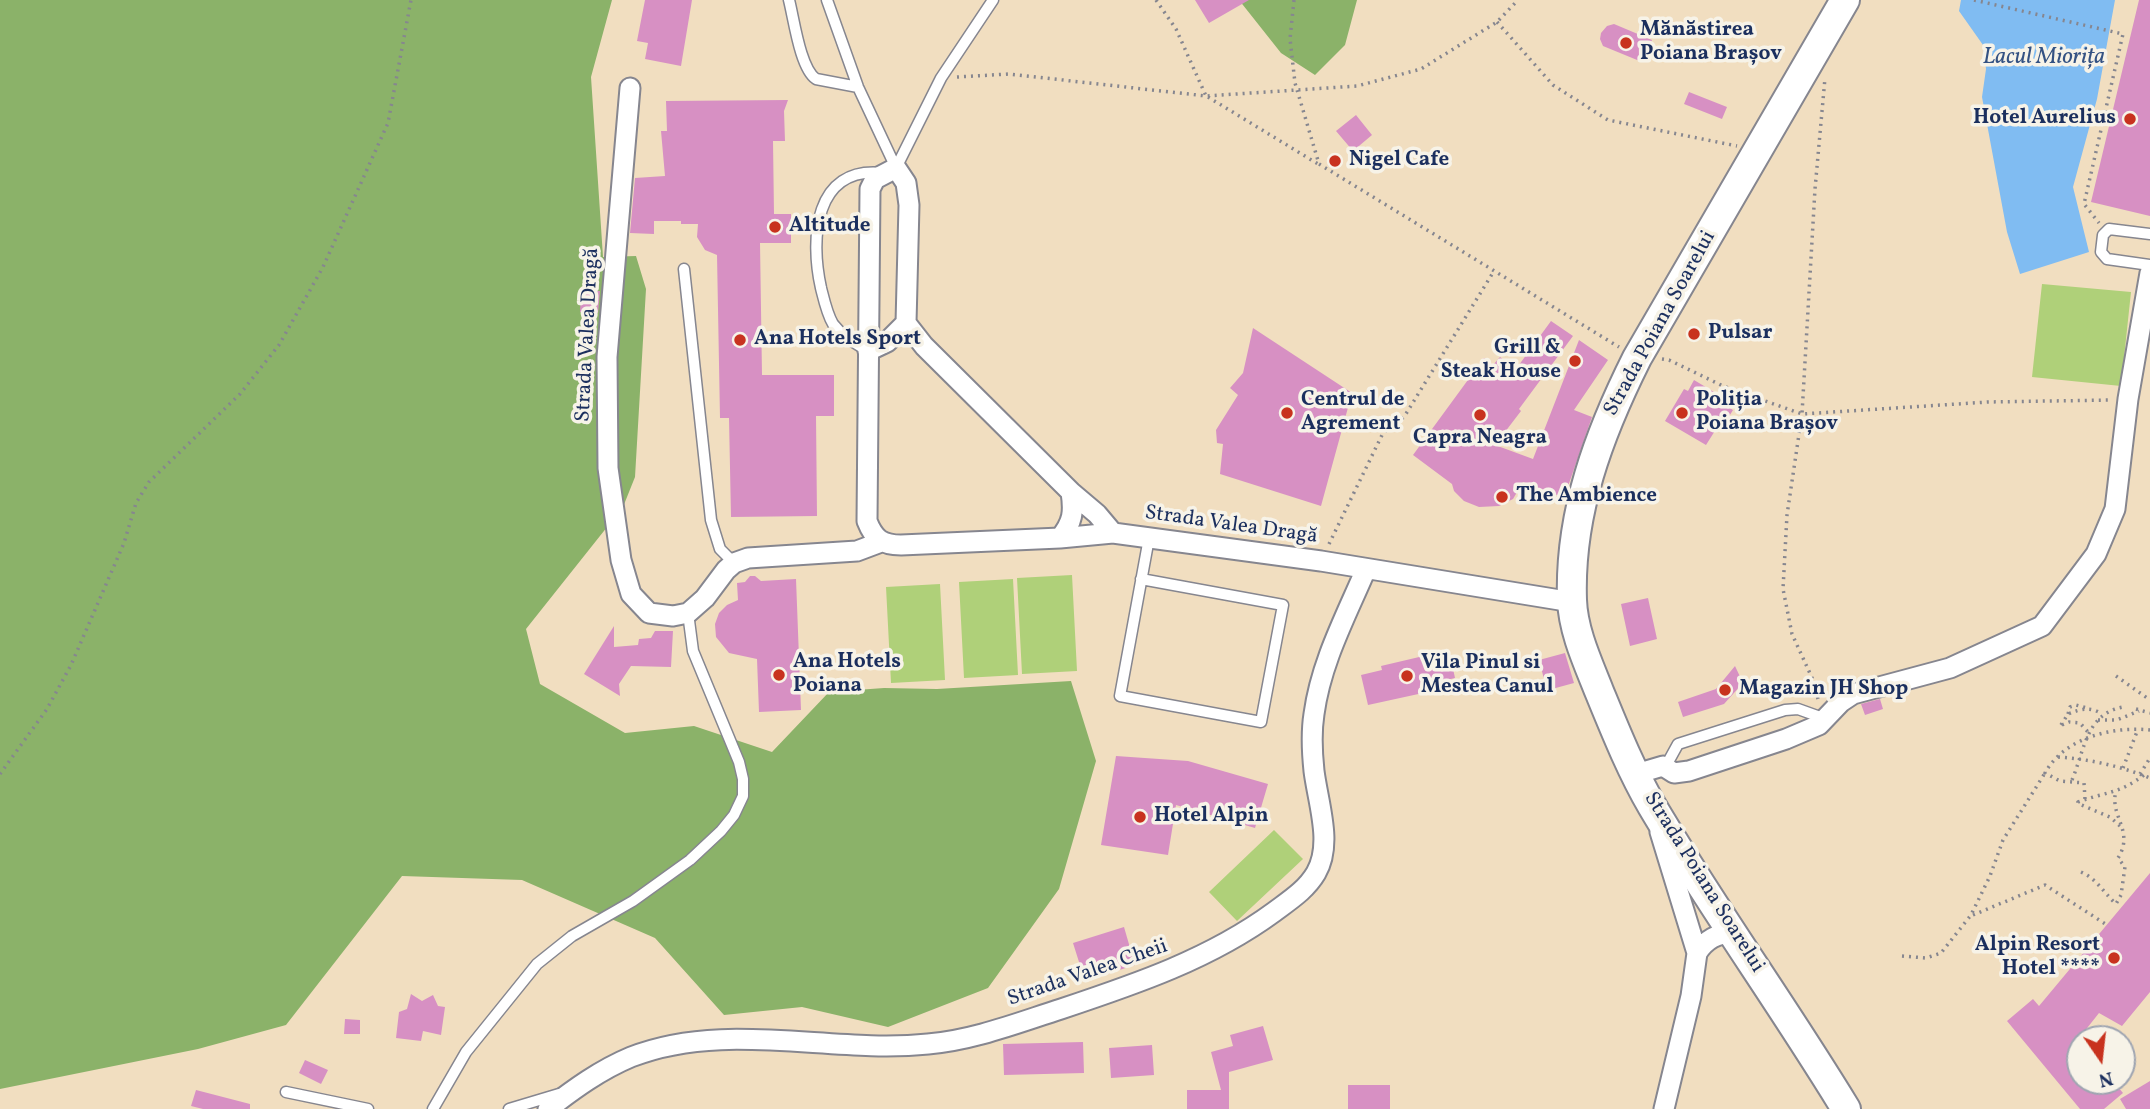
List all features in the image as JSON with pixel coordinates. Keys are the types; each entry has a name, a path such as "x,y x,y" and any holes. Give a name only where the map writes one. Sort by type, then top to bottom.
{"street":[{"name":"Strada Poiana Soarelui","path":"1845,0 1637,358 1610,412 1581,501 1574,544 1572,602 1575,623 1595,680 1653,806 1846,1109"},
{"name":"Strada Valea Dragă","path":"630,88 607,357 608,468 621,560 631,594 649,613 673,616 688,613"},
{"path":"881,542 872,533 867,521 870,189 875,179 889,170 906,183 909,205 906,323 924,346 1071,492 1097,514 1113,533"},
{"path":"1636,774 1665,765 1674,773 1689,771 1786,739 1818,725 1819,717 1853,694 1950,668 2042,625 2096,554 2115,509 2128,399 2150,274"},
{"path":"868,351 887,342 906,323"},
{"path":"1060,538 1074,514 1071,492"},
{"name":"Strada Valea Dragă","path":"734,563 748,558 857,551 881,542 901,545 1113,533 1321,561 1572,602"},
{"path":"688,613 705,598 734,563"},
{"name":"Strada Valea Cheii","path":"548,1109 601,1072 633,1056 674,1046 701,1042 761,1040 887,1046 965,1038 1033,1018 1167,971 1211,953 1254,927 1307,887 1318,871 1324,836 1311,741 1313,715 1330,652 1366,569"},
{"path":"1653,806 1670,871 1697,953 1691,996 1664,1109"},
{"path":"1697,953 1711,938 1733,932"}],"lane":[{"path":"789,0 805,65 810,75 816,79 858,87"},
{"path":"827,0 889,170"},
{"path":"889,170 941,78 993,0"},
{"path":"868,351 845,337 833,323 824,301 816,265 817,236 825,198 842,180 867,171 889,170"},
{"path":"2150,234 2109,229 2105,231 2101,252 2107,259 2150,265"},
{"path":"684,270 711,520 720,549 734,563"},
{"path":"1141,579 1283,605 1261,722 1120,696 1141,579 1149,537"},
{"path":"433,1109 466,1052 537,964 572,936 633,901 690,860 734,816 743,796 743,779 739,762 693,652 688,613"},
{"path":"1665,765 1678,744 1712,732 1785,710 1798,709 1819,717"},
{"path":"509,1109 573,1090"},
{"path":"286,1092 368,1109"}],"path":[{"path":"0,774 47,709 71,665 124,543 136,503 149,482 240,394 279,345 323,268 388,123 411,0"},
{"path":"1156,0 1176,29 1206,96 1637,358 1669,360 1723,386 1801,414 1987,402 2128,399"},
{"path":"1294,0 1290,39 1297,90 1319,164"},
{"path":"941,78 1009,74 1206,96 1357,86 1421,69 1497,22 1518,0"},
{"path":"1974,0 2123,34 2084,204 2105,231"},
{"path":"1497,22 1553,85 1608,120 1759,150"},
{"path":"1819,717 1813,680 1792,634 1783,589 1787,515 1801,414 1815,189 1825,85 1822,41"},
{"path":"1321,561 1383,433 1404,417 1493,271"},
{"path":"2116,676 2150,700"},
{"path":"2089,736 2080,723 2069,722 2062,725 2070,707 2076,705 2103,714"},
{"path":"2071,781 2091,727 2103,714 2123,707"},
{"path":"2097,720 2117,720 2137,710 2150,713"},
{"path":"2123,768 2138,729"},
{"path":"1902,956 1926,958 1941,953 1971,915 1990,876 2003,840 2056,757 2089,736 2138,729 2150,730"},
{"path":"2056,757 2123,768 2150,778"},
{"path":"2122,828 2109,817 2078,802 2132,784 2142,774 2150,758"},
{"path":"2045,774 2060,781 2084,783 2085,799"},
{"path":"2081,872 2099,883 2104,893 2116,904 2121,895 2125,867 2118,858 2125,845 2121,817 2114,803 2116,791"},
{"path":"1971,915 2045,885 2107,925"}],"green space":[{"path":"0,0 612,0 591,77 603,257 636,256 646,289 635,477 623,507 526,629 540,684 625,733 694,726 772,752 829,692 1071,681 1096,761 1059,889 988,988 888,1027 802,1007 724,1015 655,938 522,880 402,876 286,1025 198,1049 0,1089"},
{"path":"1239,0 1357,0 1345,45 1315,75 1281,53"},
{"path":"2042,284 2131,292 2121,386 2032,377"},
{"path":"1072,575 1077,671 1022,674 1017,578"},
{"path":"1013,579 1018,675 964,678 959,582"},
{"path":"940,584 945,680 891,683 886,587"},
{"path":"1274,830 1303,859 1237,921 1209,892"}],"water":[{"name":"Lacul Miorița","path":"1961,0 2115,0 2097,99 2073,187 2089,252 2020,274 2007,232 1982,97 1986,69 1983,45 1959,11"}],"building":[{"path":"645,0 692,0 681,66 645,59 648,43 637,41"},
{"path":"1195,0 1249,0 1209,23"},
{"name":"Hotel Aurelius","path":"2139,0 2150,0 2150,216 2091,202"},
{"name":"Mănăstirea Poiana Brașov","path":"1614,24 1652,40 1642,62 1603,46 1601,33 1607,26"},
{"path":"1689,92 1727,107 1722,119 1684,104"},
{"path":"788,100 784,111 785,141 773,141 774,214 791,214 791,243 760,243 762,375 834,375 834,416 816,416 817,516 731,517 729,418 720,418 717,255 705,250 697,237 698,224 654,221 654,234 630,233 635,178 665,176 661,131 667,131 666,101"},
{"path":"1356,115 1372,135 1353,151 1336,131"},
{"path":"581,291 600,291 598,313 580,312"},
{"name":"Capra Neagra","path":"1551,321 1573,336 1495,445 1533,459 1579,340 1608,360 1574,410 1592,417 1564,498 1523,482 1513,499 1499,506 1479,507 1464,501 1454,491 1452,484 1413,455 1484,358 1493,365 1500,357 1516,369"},
{"name":"Centrul de Agrement","path":"1253,328 1352,393 1321,506 1220,474 1223,444 1217,443 1216,430 1238,395 1230,388 1243,373"},
{"path":"1694,380 1714,392 1711,397 1733,410 1722,428 1718,426 1706,445 1665,421 1684,389 1688,391"},
{"name":"Ana Hotels Poiana","path":"750,576 761,581 796,579 801,710 759,712 757,659 729,653 716,637 715,624 719,613 738,600 737,583 745,582"},
{"path":"1648,598 1657,639 1630,646 1621,604"},
{"path":"614,626 614,647 638,645 639,639 651,638 655,631 673,631 671,667 631,666 619,684 620,696 584,674"},
{"path":"1449,650 1455,678 1421,686 1423,693 1368,705 1361,675 1382,670 1381,666"},
{"path":"1565,653 1574,683 1552,689 1548,678 1544,679 1539,660"},
{"path":"1735,666 1743,683 1724,704 1683,717 1678,702 1716,689"},
{"path":"1880,699 1883,709 1865,715 1861,704"},
{"name":"Hotel Alpin","path":"1116,756 1188,761 1268,784 1255,828 1176,805 1168,855 1101,845"},
{"name":"Alpin Resort Hotel ****","path":"2150,873 2150,992 2123,1025 2099,1013 2090,1025 2066,1025 2066,1092 2007,1021 2033,999 2039,1006"},
{"path":"1124,927 1135,965 1085,981 1073,943"},
{"path":"411,994 422,1001 433,995 438,1006 445,1007 441,1035 423,1031 421,1041 396,1038 399,1012 407,1009"},
{"path":"345,1019 360,1020 360,1034 344,1034"},
{"path":"1263,1026 1273,1060 1229,1072 1229,1109 1187,1109 1187,1090 1221,1090 1211,1052 1233,1046 1230,1035"},
{"path":"1083,1042 1084,1073 1004,1075 1003,1044"},
{"path":"1152,1045 1154,1075 1111,1078 1109,1048"},
{"path":"305,1060 328,1070 321,1084 299,1073"},
{"path":"2150,1081 2150,1109 2126,1109 2120,1099 2127,1095 2136,1095 2136,1089"},
{"path":"1348,1085 1390,1085 1390,1109 1348,1109"},
{"path":"196,1090 250,1104 250,1109 203,1109 191,1106"},
{"name":"Alpin Resort Hotel ****","path":"2068,1095 2121,1095 2104,1109 2080,1109"}],"place":[{"name":"Mănăstirea Poiana Brașov","path":"1626,43"},
{"name":"Hotel Aurelius","path":"2130,119"},
{"name":"Nigel Cafe","path":"1335,161"},
{"name":"Altitude","path":"775,227"},
{"name":"Pulsar","path":"1694,334"},
{"name":"Ana Hotels Sport","path":"740,340"},
{"name":"Grill & Steak House","path":"1575,361"},
{"name":"Centrul de Agrement","path":"1287,413"},
{"name":"Poliția Poiana Brașov","path":"1682,413"},
{"name":"Capra Neagra","path":"1480,415"},
{"name":"The Ambience","path":"1502,497"},
{"name":"Ana Hotels Poiana","path":"779,675"},
{"name":"Vila Pinul si Mestea Canul","path":"1407,676"},
{"name":"Magazin JH Shop","path":"1725,690"},
{"name":"Hotel Alpin","path":"1140,817"},
{"name":"Alpin Resort Hotel ****","path":"2114,958"}]}
